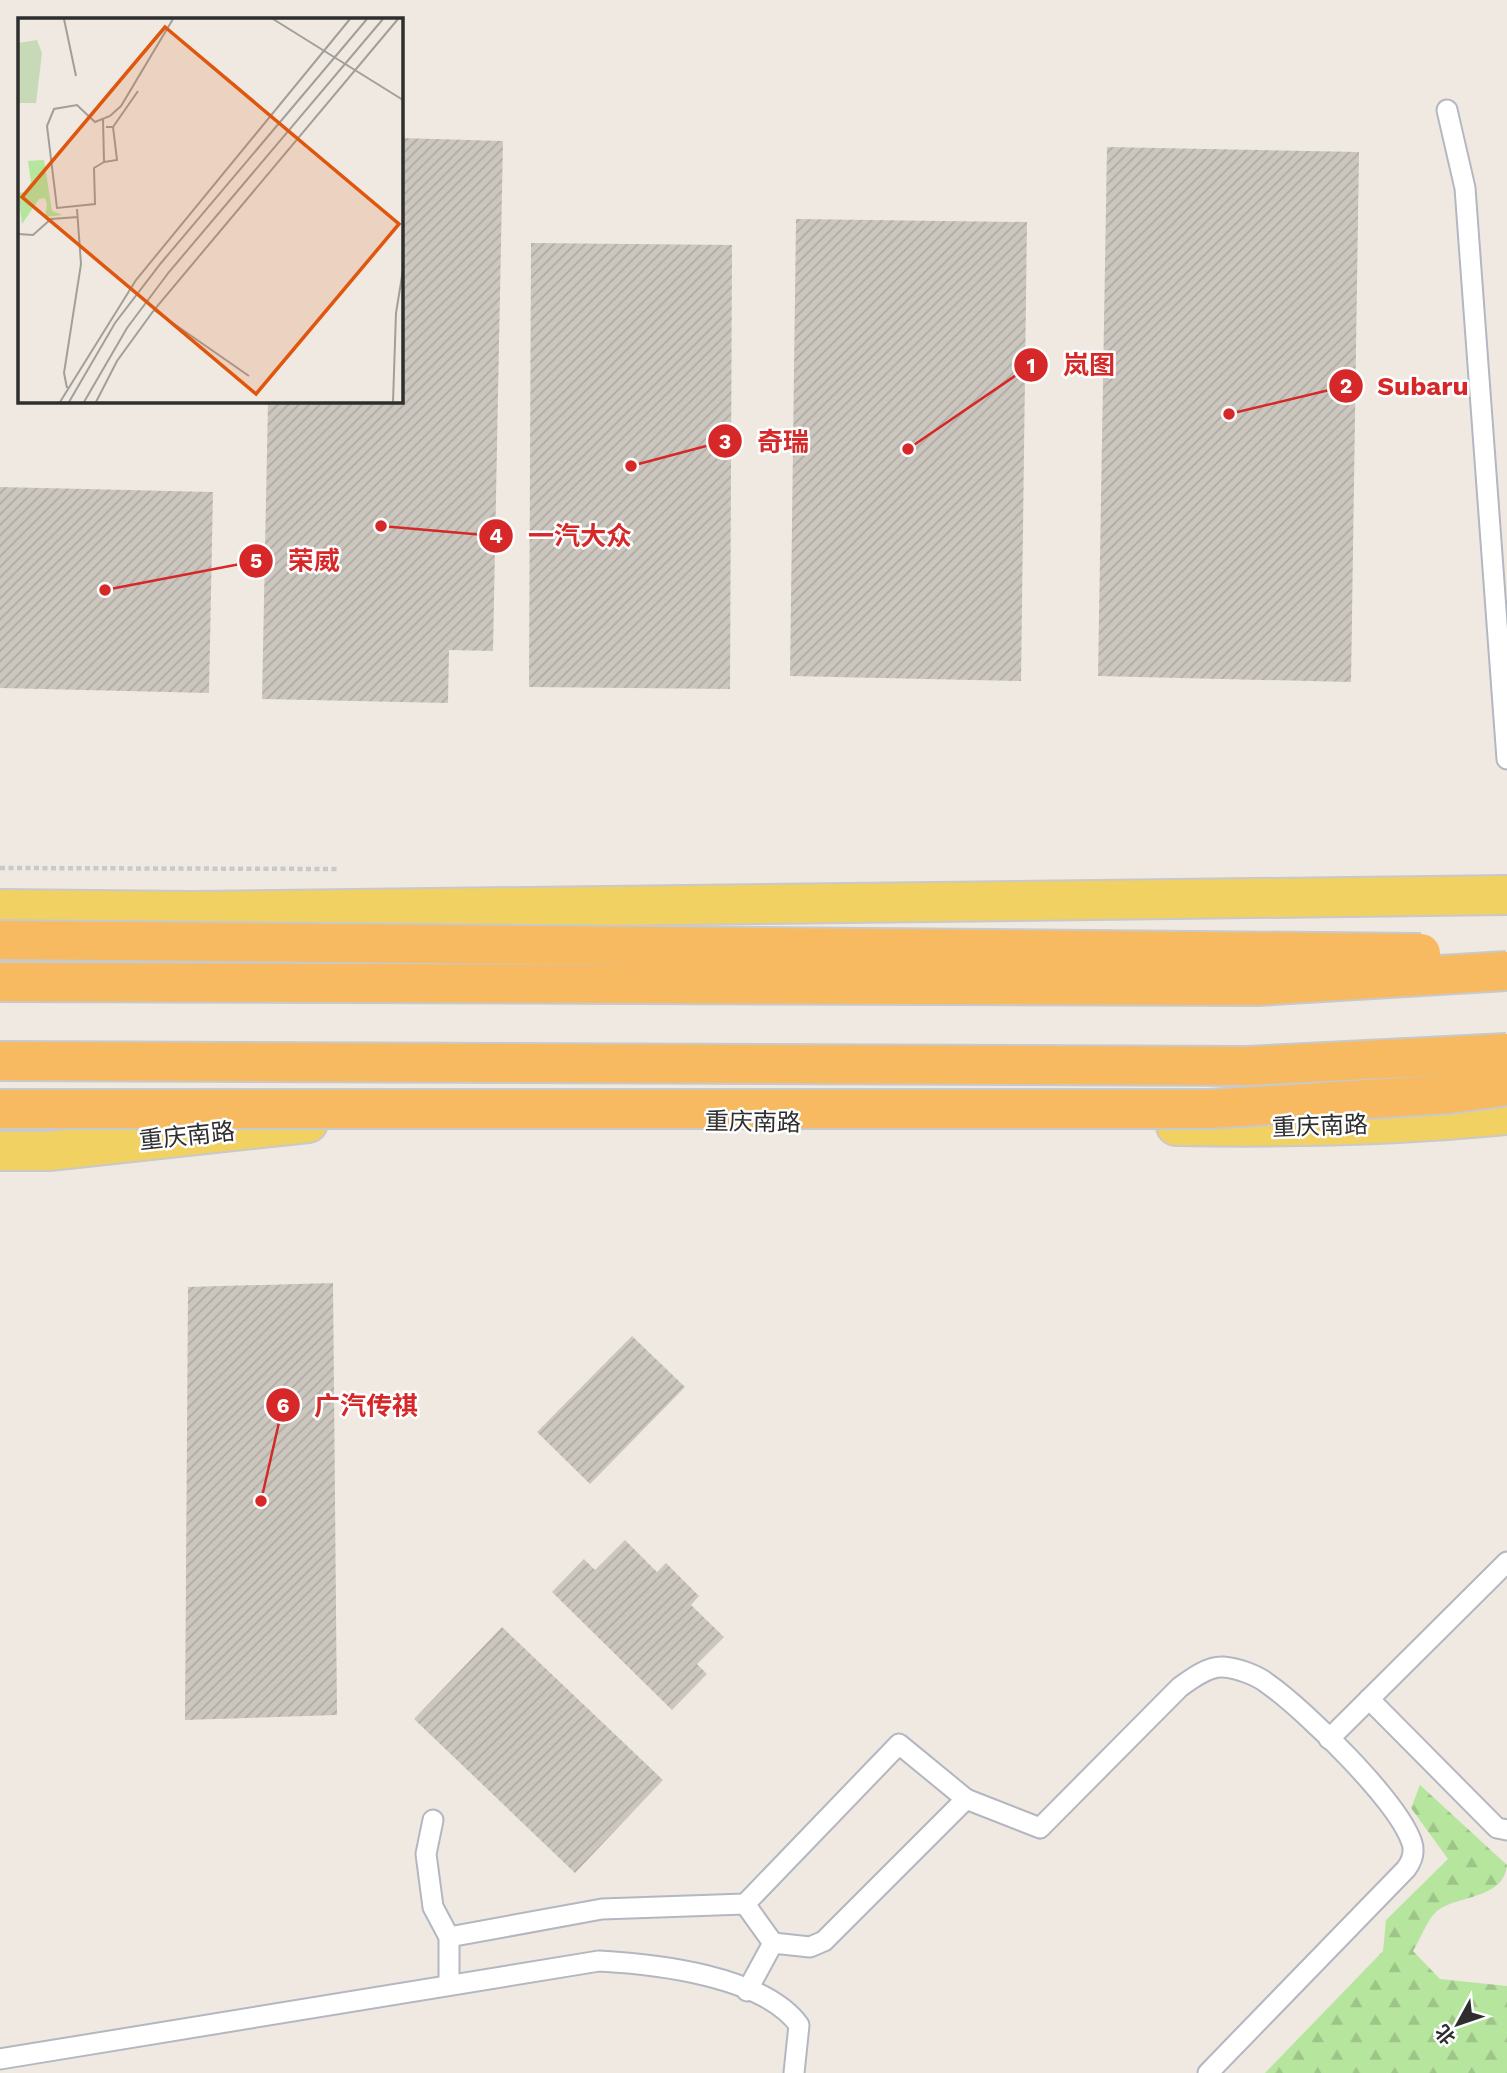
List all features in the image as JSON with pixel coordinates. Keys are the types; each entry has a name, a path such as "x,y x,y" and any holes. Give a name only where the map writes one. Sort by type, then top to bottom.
{"highway":[{"path":"0,940 1507,954"},
{"path":"0,982 1256,986 1507,971"},
{"path":"0,1061 1247,1066 1507,1054"},
{"path":"0,1109 1209,1110 1449,1094 1507,1086"}],"main road":[{"path":"0,909 191,911 1507,895"},
{"name":"重庆南路","path":"0,1150 49,1151 359,1117 1296,1128 1444,1121 1507,1115"}],"lane":[{"path":"1447,110 1465,188 1507,759"},
{"path":"1329,1739 1507,1562"},
{"path":"449,1937 602,1909 745,1904 899,1744 966,1799 1040,1828 1180,1687 1197,1675 1220,1666 1267,1683 1329,1739 1394,1810 1412,1843 1411,1862 1208,2073"},
{"path":"1369,1699 1497,1828 1507,1830"},
{"path":"745,1904 773,1943 810,1947 824,1941 966,1799"},
{"path":"433,1820 426,1854 433,1908 449,1937 450,1985"},
{"path":"747,1991 773,1943"},
{"path":"0,2059 599,1961 648,1964 698,1973 779,2003 799,2025 794,2073"}],"green space":[{"path":"1420,1785 1507,1865 1504,1876 1488,1891 1455,1902 1436,1912 1413,1951 1440,1979 1507,1986 1507,2073 1265,2073 1383,1951 1386,1920 1448,1859 1411,1808"}],"building":[{"path":"402,138 503,141 493,651 449,650 448,703 262,699 268,402 402,402"},
{"path":"1107,147 1359,152 1351,682 1098,676"},
{"path":"796,219 1027,222 1021,681 790,676"},
{"path":"531,243 732,245 730,689 529,687"},
{"path":"0,487 213,492 209,693 0,688"},
{"path":"333,1283 337,1715 185,1720 188,1287"},
{"path":"632,1336 685,1387 590,1484 537,1432"},
{"path":"625,1540 657,1572 666,1563 699,1596 691,1605 724,1637 697,1664 707,1674 672,1710 552,1592 584,1559 595,1570"},
{"path":"502,1627 663,1780 575,1873 414,1719"}],"place":[{"name":"Subaru","path":"1229,414"},
{"name":"岚图","path":"908,449"},
{"name":"奇瑞","path":"631,466"},
{"name":"一汽大众","path":"381,526"},
{"name":"荣威","path":"105,590"},
{"name":"广汽传祺","path":"261,1501"}]}
